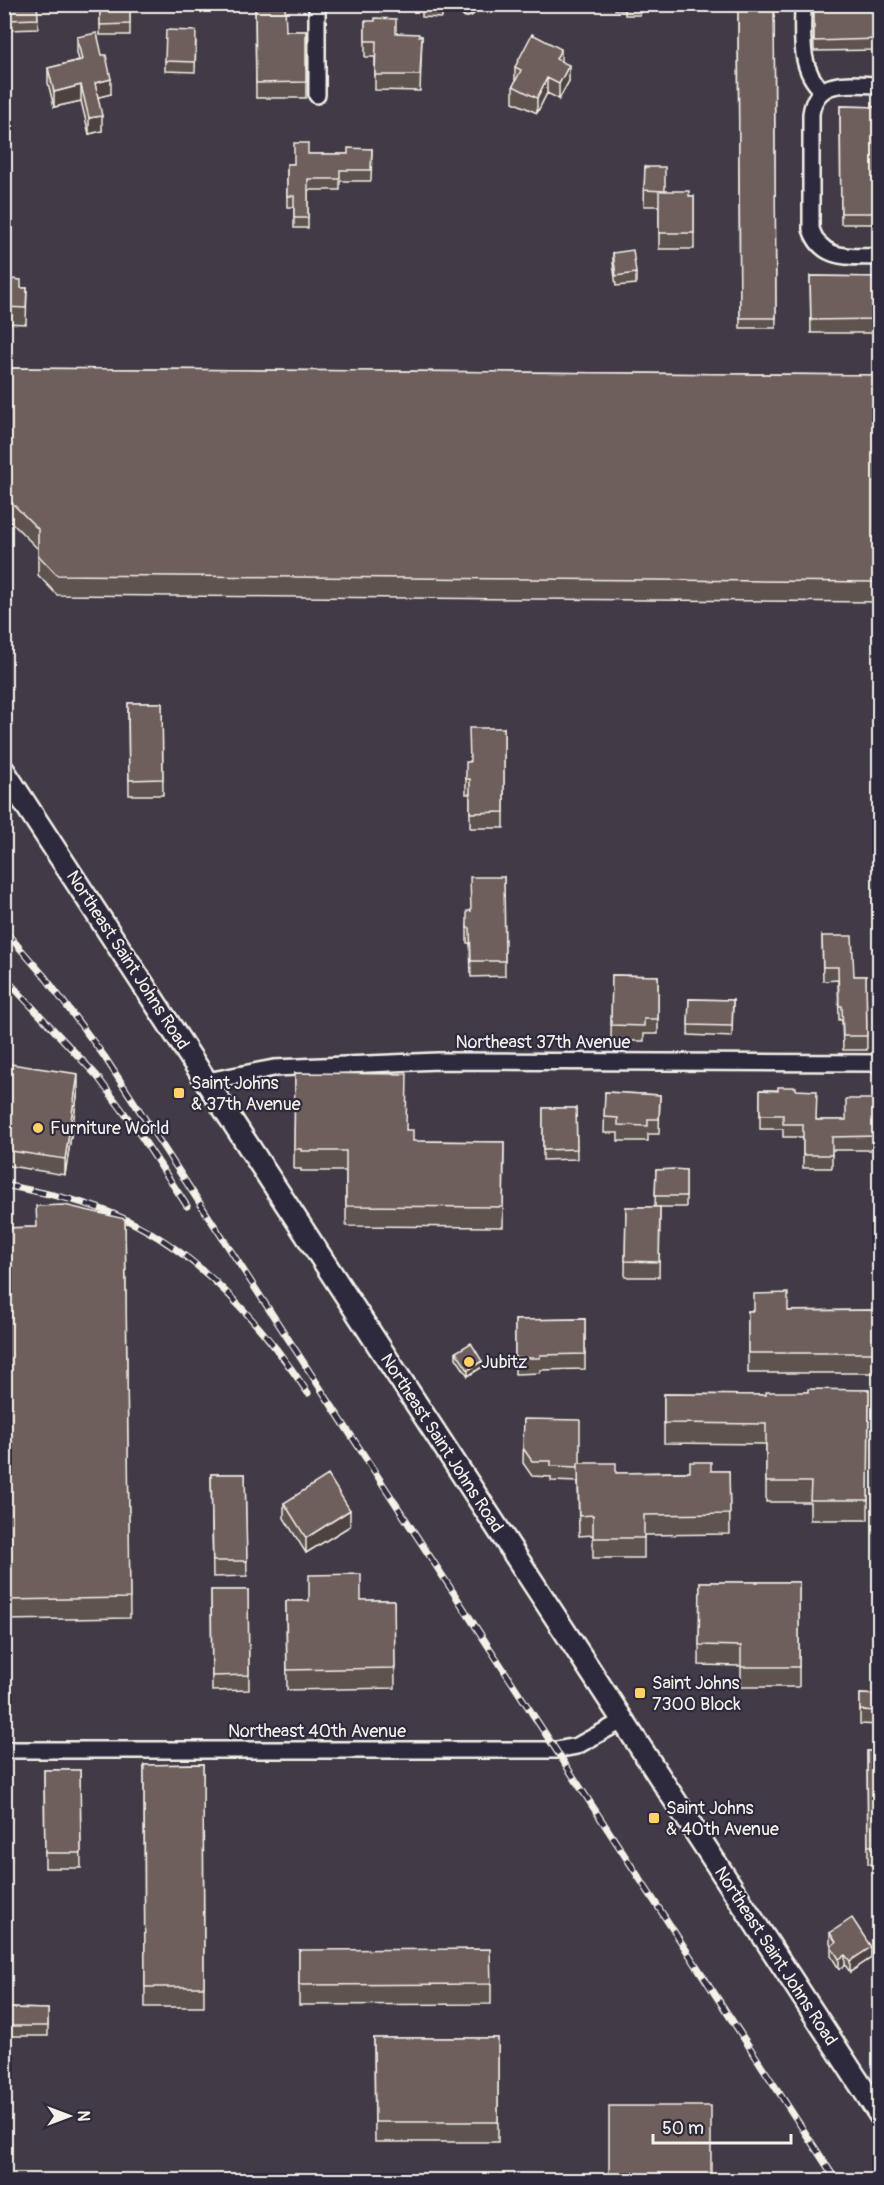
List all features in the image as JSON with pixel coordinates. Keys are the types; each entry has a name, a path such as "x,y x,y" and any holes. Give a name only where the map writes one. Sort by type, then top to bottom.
{"main road":[{"name":"Northeast Saint Johns Road","path":"4,771 879,2115"}],"street":[{"path":"317,4 317,95"},
{"path":"803,4 806,66 819,93"},
{"path":"879,85 831,86 819,93 811,114 811,229 818,243 828,252 837,255 879,256"},
{"name":"Northeast 37th Avenue","path":"207,1081 274,1068 438,1061 879,1063"},
{"name":"Northeast 40th Avenue","path":"4,1750 556,1750 577,1746 622,1721"}],"building":[{"path":"7,4 37,4 38,19 8,20"},
{"path":"100,4 130,4 130,24 100,25"},
{"path":"255,4 285,4 286,31 306,31 306,82 256,83"},
{"path":"422,4 442,4 442,8 422,7"},
{"path":"738,4 774,4 776,318 740,318"},
{"path":"814,4 879,4 879,39 814,41"},
{"path":"375,18 396,19 396,33 422,36 420,75 375,75 376,41 365,41 365,21 375,21"},
{"path":"166,30 196,31 195,62 165,61"},
{"path":"97,33 102,55 106,55 111,79 95,83 102,116 89,118 81,85 54,92 48,68 82,60 77,37"},
{"path":"532,34 561,49 556,59 569,65 559,84 547,78 537,98 513,86 521,70 515,67"},
{"path":"840,106 879,107 879,213 841,213"},
{"path":"294,143 308,143 308,154 348,154 348,148 372,149 371,170 340,170 340,179 308,179 308,218 294,218 294,196 287,196 287,164 294,164"},
{"path":"645,167 665,167 665,191 644,190"},
{"path":"659,191 689,191 689,196 694,196 694,233 659,233"},
{"path":"633,250 636,273 616,276 613,253"},
{"path":"4,274 11,274 11,279 21,280 21,288 27,288 26,308 4,307"},
{"path":"810,276 879,277 879,319 811,320"},
{"path":"4,368 879,375 879,582 57,575 38,555 38,529 4,495"},
{"path":"128,703 162,703 163,779 129,780"},
{"path":"469,728 504,728 504,812 470,813 470,779 466,779 466,762 470,762"},
{"path":"470,877 504,877 505,961 471,961 470,928 467,928 467,911 471,911"},
{"path":"822,936 852,936 854,976 866,976 867,1036 843,1036 842,1006 839,1006 838,967 823,967"},
{"path":"612,975 658,976 658,1019 644,1019 644,1026 611,1025"},
{"path":"689,999 733,1000 732,1026 688,1025"},
{"name":"Furniture World","path":"4,1063 78,1074 65,1159 4,1150"},
{"path":"295,1073 407,1074 406,1130 413,1130 413,1141 504,1142 503,1207 346,1206 346,1151 294,1149"},
{"path":"778,1087 796,1087 796,1090 817,1091 816,1120 846,1120 846,1099 879,1099 878,1136 832,1137 832,1155 803,1155 803,1124 783,1124 783,1115 760,1115 760,1090 778,1091"},
{"path":"605,1092 660,1095 659,1119 648,1119 648,1126 618,1125 618,1118 604,1117"},
{"path":"543,1108 576,1108 577,1149 543,1150"},
{"path":"656,1170 686,1170 686,1196 655,1196"},
{"path":"64,1205 125,1219 130,1598 4,1600 4,1228 37,1227 36,1206"},
{"path":"626,1207 660,1207 659,1262 625,1261"},
{"path":"788,1293 788,1311 879,1310 879,1353 748,1353 748,1311 754,1311 754,1294"},
{"path":"585,1319 585,1354 515,1358 515,1320"},
{"name":"Jubitz","path":"471,1343 482,1361 468,1370 456,1352"},
{"path":"808,1389 869,1390 868,1500 810,1500 811,1482 766,1482 766,1424 664,1423 664,1394 766,1395 766,1392 808,1392"},
{"path":"524,1419 580,1420 580,1463 578,1467 551,1466 551,1461 532,1461 523,1448"},
{"path":"690,1462 711,1462 711,1471 729,1471 730,1514 644,1515 644,1538 593,1538 593,1515 579,1516 578,1463 616,1463 616,1473 690,1472"},
{"path":"211,1474 245,1474 247,1561 213,1561"},
{"path":"328,1475 350,1510 306,1538 284,1503"},
{"path":"361,1574 361,1600 394,1600 395,1668 287,1670 286,1601 309,1601 309,1575"},
{"path":"700,1582 799,1582 799,1667 741,1667 741,1646 699,1645"},
{"path":"211,1590 248,1590 249,1675 212,1676"},
{"path":"860,1694 879,1695 879,1711 860,1710"},
{"path":"867,1751 879,1751 879,1846 868,1846"},
{"path":"203,1764 204,1987 145,1987 144,1765"},
{"path":"44,1770 80,1770 81,1853 45,1853"},
{"path":"852,1918 871,1947 850,1961 845,1955 839,1959 831,1946 836,1942 830,1933"},
{"path":"490,1949 491,1984 299,1985 299,1950"},
{"path":"8,2008 48,2009 48,2026 8,2026"},
{"path":"374,2038 498,2038 498,2122 375,2122"},
{"path":"609,2106 711,2106 711,2181 609,2181"}],"railway":[{"path":"4,930 45,977 104,1056 836,2180"},
{"path":"4,977 97,1076 139,1133 187,1206"},
{"path":"4,1185 58,1196 98,1208 142,1228 170,1245 223,1288 268,1339 308,1393"}],"place":[{"name":"Saint Johns & 37th Avenue","path":"179,1093"},
{"name":"Furniture World","path":"38,1128"},
{"name":"Jubitz","path":"469,1362"},
{"name":"Saint Johns 7300 Block","path":"640,1693"},
{"name":"Saint Johns & 40th Avenue","path":"654,1818"}]}
